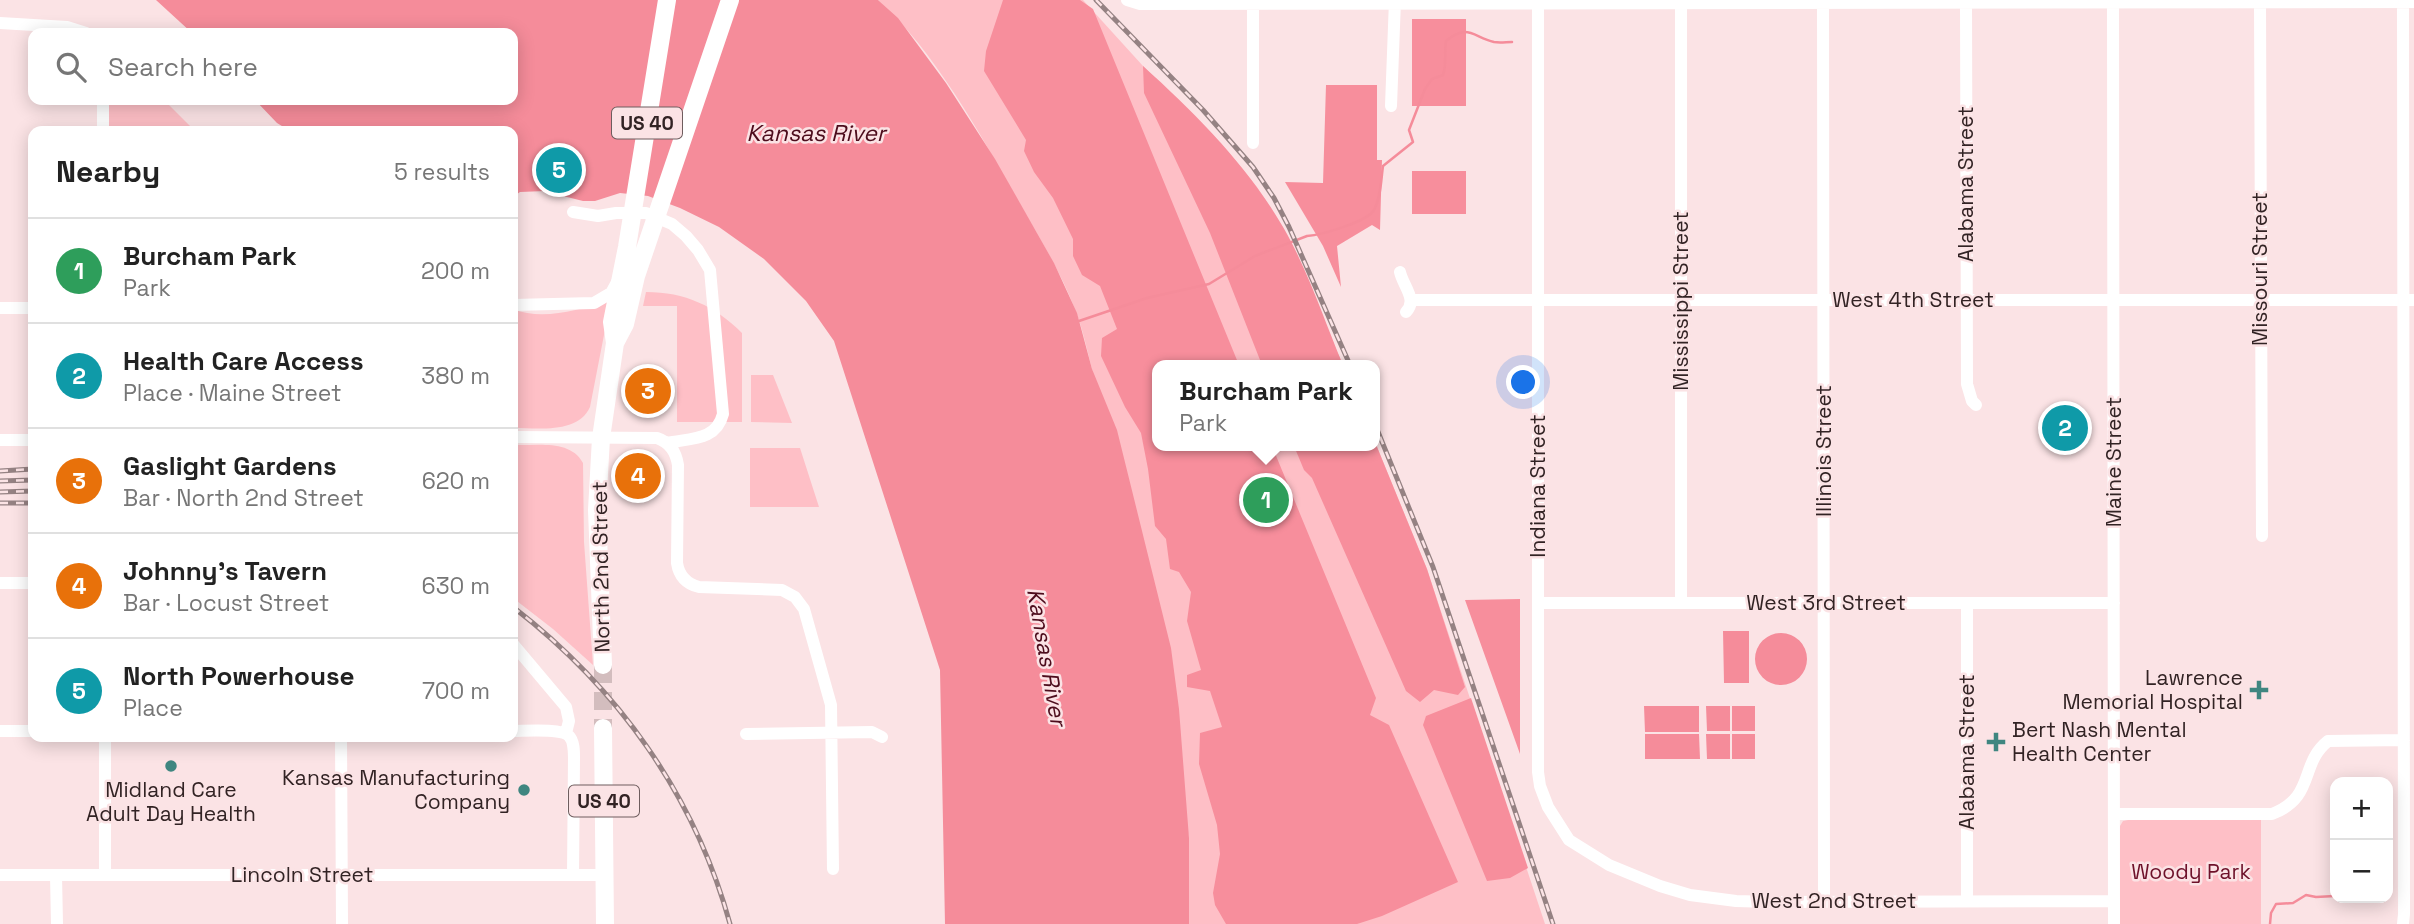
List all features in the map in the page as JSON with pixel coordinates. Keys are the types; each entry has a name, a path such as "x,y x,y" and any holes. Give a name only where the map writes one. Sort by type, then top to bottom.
{"highway":[{"name":"North 2nd Street","path":"603,665 597,510 601,438 615,344 612,322 627,247 667,0"},
{"name":"North 2nd Street","path":"615,344 625,324 631,292 730,0"},
{"name":"US 40","path":"603,728 605,924"}],"street":[{"path":"1127,0 1140,4 1538,1 2408,2 2409,602 2404,740 2409,901 2403,924"},
{"name":"Indiana Street","path":"1538,1 1538,772 1548,807 1569,839"},
{"name":"Mississippi Street","path":"1681,1 1681,603"},
{"name":"Illinois Street","path":"1823,1 1824,901"},
{"name":"Maine Street","path":"2113,1 2114,924"},
{"path":"1252,2 1253,143"},
{"path":"1391,106 1395,2"},
{"name":"Alabama Street","path":"1966,3 1967,384 1972,401 1976,405"},
{"name":"Missouri Street","path":"2260,3 2262,536"},
{"path":"0,23 70,28"},
{"path":"103,105 103,126"},
{"path":"573,212 598,216 646,213 672,224 686,236 710,270 723,414 720,426 711,434 667,443"},
{"path":"518,305 594,303 611,293 622,272"},
{"name":"West 4th Street","path":"1400,272 1409,306 1539,300 2409,300"},
{"path":"0,307 28,307"},
{"path":"518,437 657,438 667,443 676,455 678,465 677,564 684,579 699,587 775,589 790,593 799,600 829,695 832,733 833,869"},
{"path":"0,440 28,440"},
{"path":"0,583 28,583"},
{"name":"West 3rd Street","path":"1538,603 2114,603"},
{"name":"Alabama Street","path":"1967,603 1967,901"},
{"path":"518,650 566,707 569,720 566,733 572,741 574,752 573,875"},
{"path":"0,731 28,732"},
{"path":"518,731 566,733"},
{"path":"746,734 872,732 882,737"},
{"path":"2114,814 2272,814 2289,806 2302,792 2312,763 2321,747 2328,741 2404,740"},
{"path":"104,875 105,742"},
{"path":"341,742 342,924"},
{"name":"West 2nd Street","path":"1569,839 1609,865 1660,886 1690,895 1736,901 2114,901"},
{"name":"Lincoln Street","path":"0,875 605,875"},
{"path":"56,875 57,924"}],"green space":[{"path":"878,0 1083,0 1143,66 1221,143 1257,187 1284,229 1341,360 1152,360 1152,451 1379,451 1427,569 1545,924 1189,924 1189,838 1092,369 1078,319 1050,257 973,123 938,69"},
{"path":"107,105 169,105 190,126 107,126"},
{"path":"646,292 674,295 698,302 721,315 742,333 742,422 677,422 677,306 643,306"},
{"path":"607,301 610,304 590,407 584,416 567,426 518,428 518,310 536,314 572,311"},
{"path":"751,375 773,375 792,423 751,422"},
{"path":"518,445 561,447 577,455 583,463 584,542 593,665 518,602"},
{"path":"750,448 800,448 819,507 750,507"},
{"name":"Woody Park","path":"2261,820 2261,924 2120,924 2120,826 2123,821"}],"shaded area":[{"path":"1003,0 1080,0 1093,9 1237,360 1152,360 1152,451 1274,451 1376,698 1370,715 1389,725 1458,882 1382,916 1357,924 1226,924 1215,905 1213,893 1220,854 1217,825 1199,764 1200,733 1222,727 1210,691 1187,687 1187,675 1201,670 1187,621 1191,592 1179,572 1170,569 1166,539 1155,526 1141,433 1125,407 1101,356 1102,338 1117,329 1100,286 1082,275 1073,256 1073,239 1053,198 1034,172 1024,151 1026,140 984,71 986,51"},
{"path":"1412,19 1466,19 1466,106 1412,106"},
{"path":"1143,66 1219,141 1253,182 1283,227 1300,260 1341,360 1260,360 1210,233 1144,93"},
{"path":"1326,85 1377,85 1377,160 1382,160 1380,230 1372,225 1337,246 1341,287 1323,246 1285,182 1323,183"},
{"path":"1412,171 1466,171 1466,214 1412,214"},
{"path":"1296,451 1379,451 1427,569 1465,687 1458,695 1434,690 1420,702 1406,691 1312,478 1304,470"},
{"path":"1520,599 1520,754 1465,600"},
{"path":"1471,698 1528,868 1510,878 1487,881 1423,725 1426,716"}],"water":[{"name":"Kansas River","path":"156,0 878,0 898,18 946,83 995,159 1054,263 1077,313 1092,369 1117,430 1171,648 1179,709 1189,838 1189,924 945,924 940,670 834,341 806,301 764,259 719,227 648,196 620,193 595,201 583,201 563,196 573,148 555,144 545,191 518,193 518,126 282,126 260,105 518,105 518,28 187,28"},
{"path":"1723,631 1749,631 1749,683 1724,683"},
{"path":"1781,633 1791,635 1799,641 1805,649 1805,669 1799,677 1791,683 1781,685 1771,683 1763,677 1757,669 1755,659 1757,649 1763,641 1771,635"},
{"path":"1644,706 1699,706 1699,732 1645,732"},
{"path":"1706,706 1730,706 1730,731 1707,731"},
{"path":"1732,706 1755,706 1755,731 1732,731"},
{"path":"1645,734 1699,734 1700,759 1645,759"},
{"path":"1706,734 1730,734 1730,759 1707,759"},
{"path":"1732,734 1755,734 1755,759 1732,759"}],"waterway":[{"path":"1079,321 1147,298 1209,284 1255,256 1307,236 1343,227 1370,215 1378,200 1383,166 1413,142 1409,130 1425,89 1432,79 1443,75 1446,41 1465,32 1494,42 1512,42"},
{"path":"2270,924 2271,913 2276,904 2293,903 2306,895 2330,896"}],"tunnel":[{"path":"603,665 603,728"}],"railway":[{"path":"1096,0 1203,110 1253,167 1289,227 1348,360"},
{"path":"1380,437 1433,567 1553,924"},
{"path":"0,471 28,469"},
{"path":"0,481 28,480"},
{"path":"0,492 28,491"},
{"path":"0,503 28,503"},
{"path":"518,611 586,673 619,709 648,748 674,789 696,832 715,877 730,924"}],"place":[{"name":"North Powerhouse","path":"559,170"},
{"name":"Gaslight Gardens","path":"648,391"},
{"name":"Health Care Access","path":"2065,428"},
{"name":"Johnny's Tavern","path":"638,476"},
{"name":"Burcham Park","path":"1266,500"},
{"name":"Lawrence Memorial Hospital","path":"2259,690"},
{"name":"Bert Nash Mental Health Center","path":"1996,742"},
{"name":"Midland Care Adult Day Health","path":"171,766"},
{"name":"Kansas Manufacturing Company","path":"524,790"}]}
